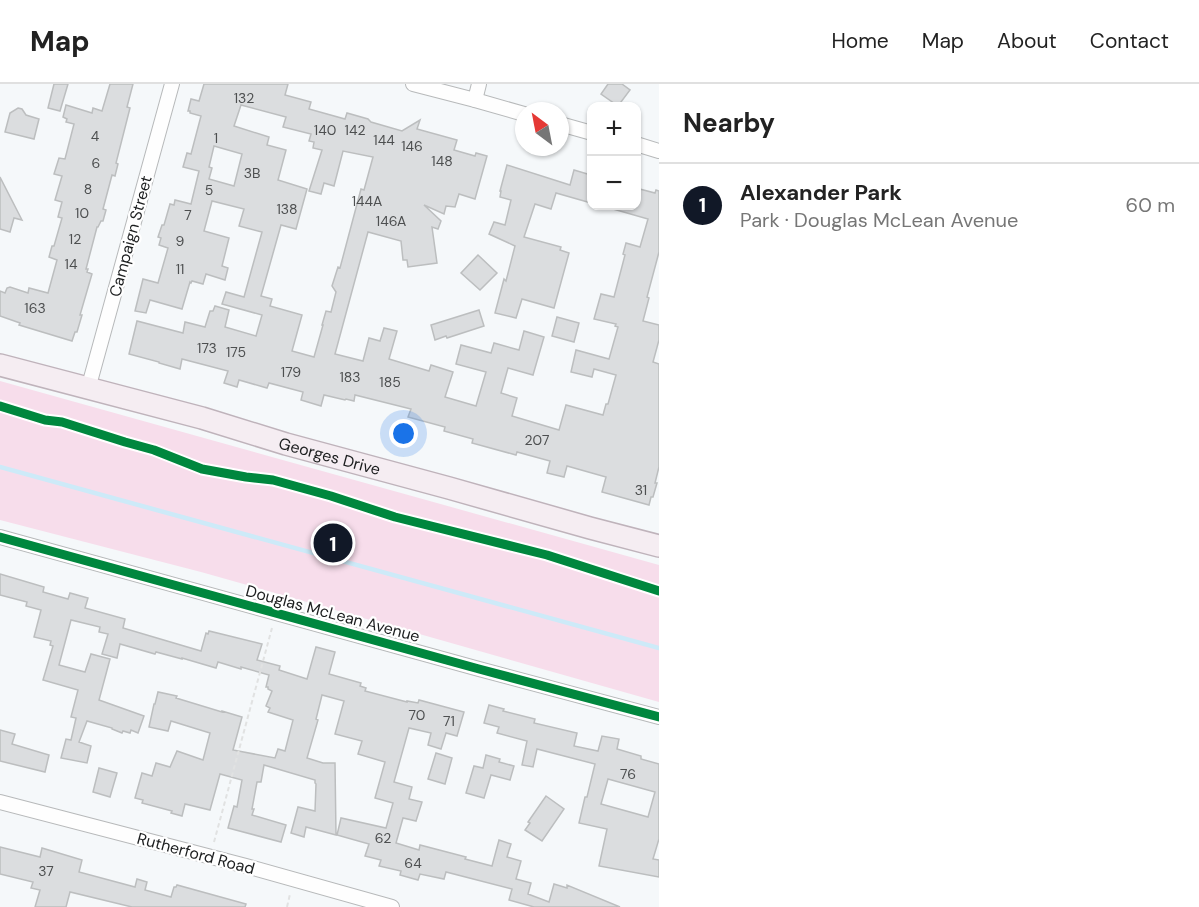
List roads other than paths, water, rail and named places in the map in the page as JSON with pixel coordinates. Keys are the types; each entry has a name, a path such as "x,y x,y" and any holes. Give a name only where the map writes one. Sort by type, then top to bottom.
{"main road":[{"name":"Georges Drive","path":"0,365 202,418 286,444 659,546"}],"street":[{"name":"Campaign Street","path":"88,389 172,84"},
{"path":"413,84 515,111"},
{"path":"475,100 479,84"},
{"path":"569,127 587,132"},
{"path":"641,146 659,151"},
{"name":"Douglas McLean Avenue","path":"0,537 659,717"},
{"name":"Rutherford Road","path":"0,802 392,907"}],"waterway":[{"path":"0,467 659,648"}],"place":[{"name":"Alexander Park","path":"333,543"}]}
